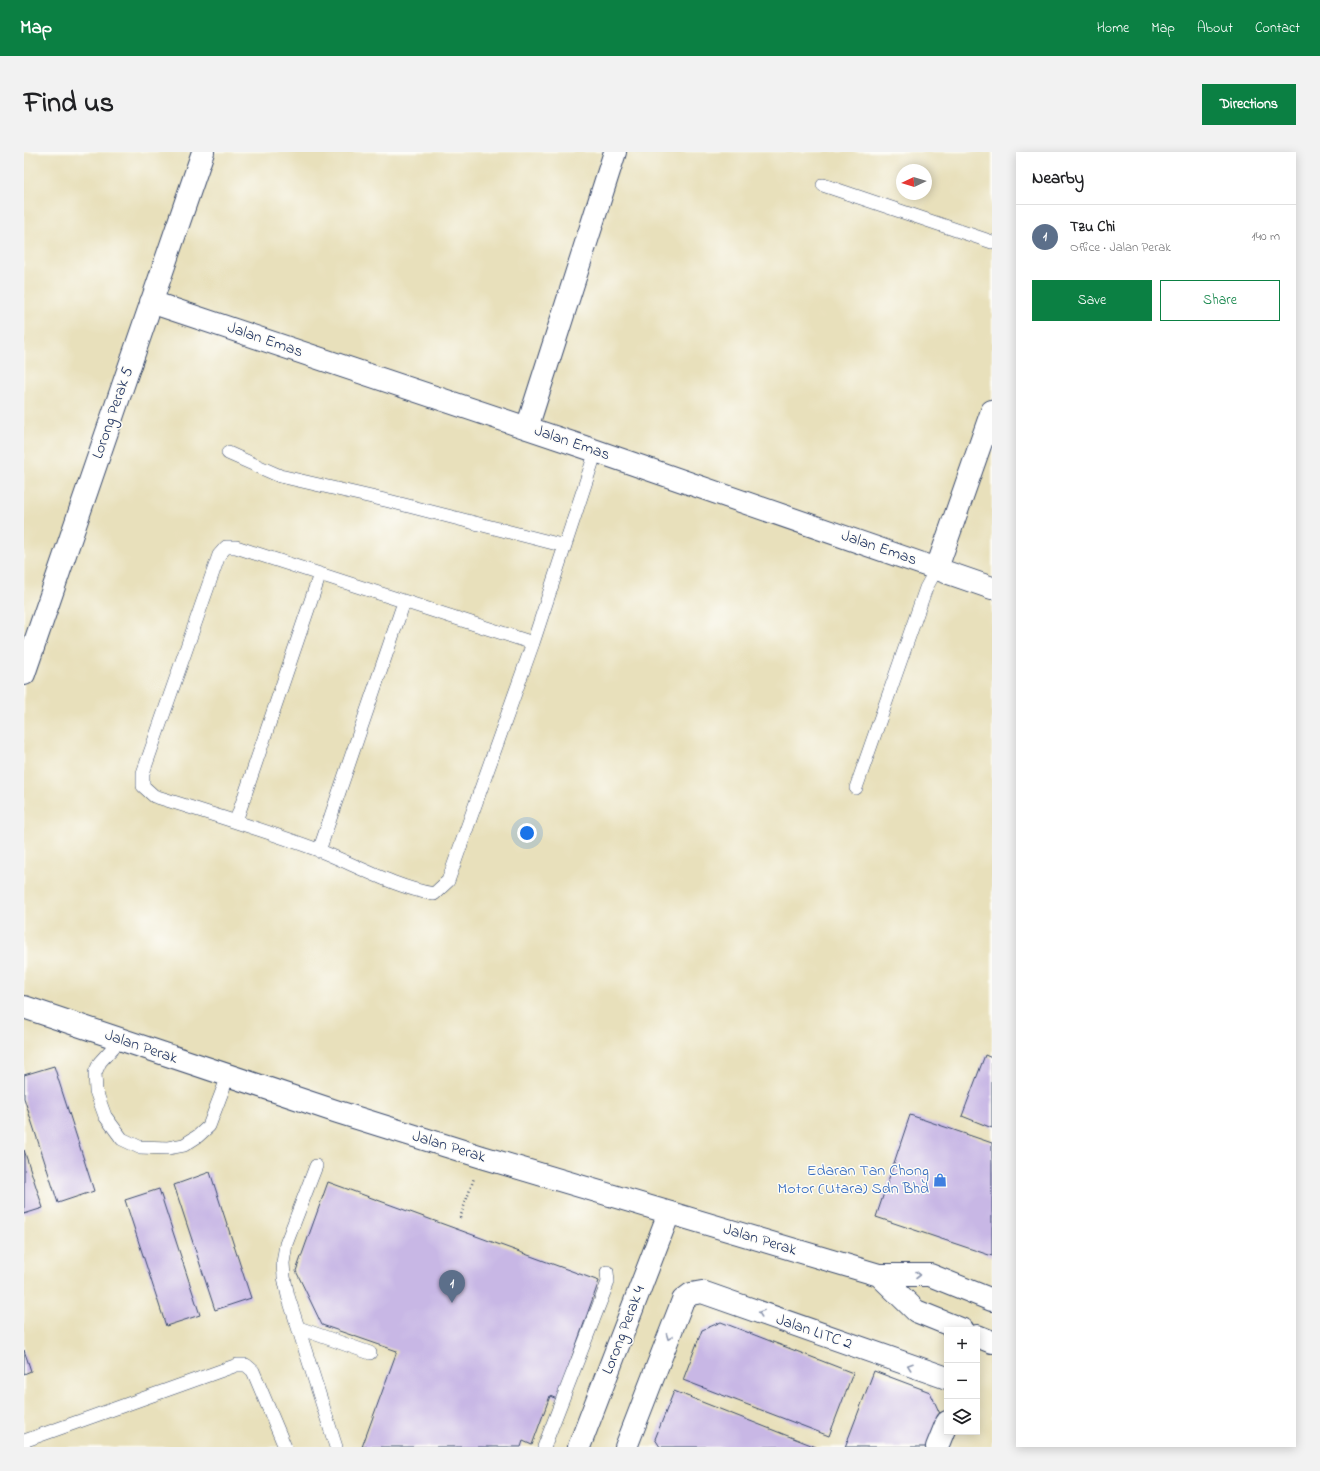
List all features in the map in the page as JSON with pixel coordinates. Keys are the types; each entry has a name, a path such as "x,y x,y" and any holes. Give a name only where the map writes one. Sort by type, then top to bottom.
{"street":[{"name":"Lorong Perak 5","path":"24,674 203,152"},
{"path":"527,428 615,152"},
{"name":"Jalan Emas","path":"151,302 596,451 992,588"},
{"path":"937,568 992,411"},
{"name":"Jalan Perak","path":"24,1007 228,1076 474,1155 878,1276 930,1275 992,1300"},
{"name":"Lorong Perak 4","path":"579,1447 669,1213"},
{"name":"Jalan Perak","path":"878,1276 916,1311 956,1327"},
{"name":"Jalan LITC 2","path":"626,1447 683,1300 691,1294 702,1292 944,1377"},
{"path":"980,1337 992,1342"},
{"path":"937,1447 944,1430"}],"lane":[{"path":"824,185 992,242"},
{"path":"533,643 236,547 226,547 219,555 143,773 144,786 154,796 236,821 319,851 414,891 434,894 448,881 533,643 596,451"},
{"path":"228,453 280,476 390,501 565,546"},
{"path":"856,788 926,588 937,568"},
{"path":"236,821 320,574"},
{"path":"319,851 404,602"},
{"path":"120,1040 100,1062 95,1072 96,1091 106,1116 122,1139 139,1147 168,1148 184,1145 198,1136 209,1126 228,1076"},
{"path":"316,1166 286,1244 283,1263 287,1289 336,1447"},
{"path":"544,1447 608,1282 607,1272"},
{"path":"299,1328 370,1353"},
{"path":"24,1441 237,1365 246,1366 253,1371 285,1447"}],"path":[{"path":"460,1218 470,1189"}],"building":[{"path":"985,1055 992,1058 992,1128 962,1116"},
{"path":"54,1066 94,1191 58,1203 24,1098 24,1075"},
{"name":"Edaran Tan Chong Motor (Utara) Sdn Bhd","path":"910,1115 992,1143 992,1256 876,1217"},
{"path":"24,1150 43,1208 24,1214"},
{"path":"210,1172 251,1298 215,1310 174,1185"},
{"path":"328,1182 599,1281 557,1399 550,1396 532,1445 523,1441 521,1447 362,1447 397,1351 322,1325 296,1271"},
{"path":"159,1189 200,1315 166,1326 125,1200"},
{"path":"721,1322 853,1373 829,1436 683,1380 702,1330"},
{"path":"24,1350 31,1371 24,1374"},
{"path":"874,1371 930,1392 941,1416 929,1447 845,1447"},
{"path":"674,1391 816,1447 660,1447 655,1439"}],"place":[{"name":"Edaran Tan Chong Motor (Utara) Sdn Bhd","path":"940,1180"},
{"name":"Tzu Chi","path":"452,1303"}]}
